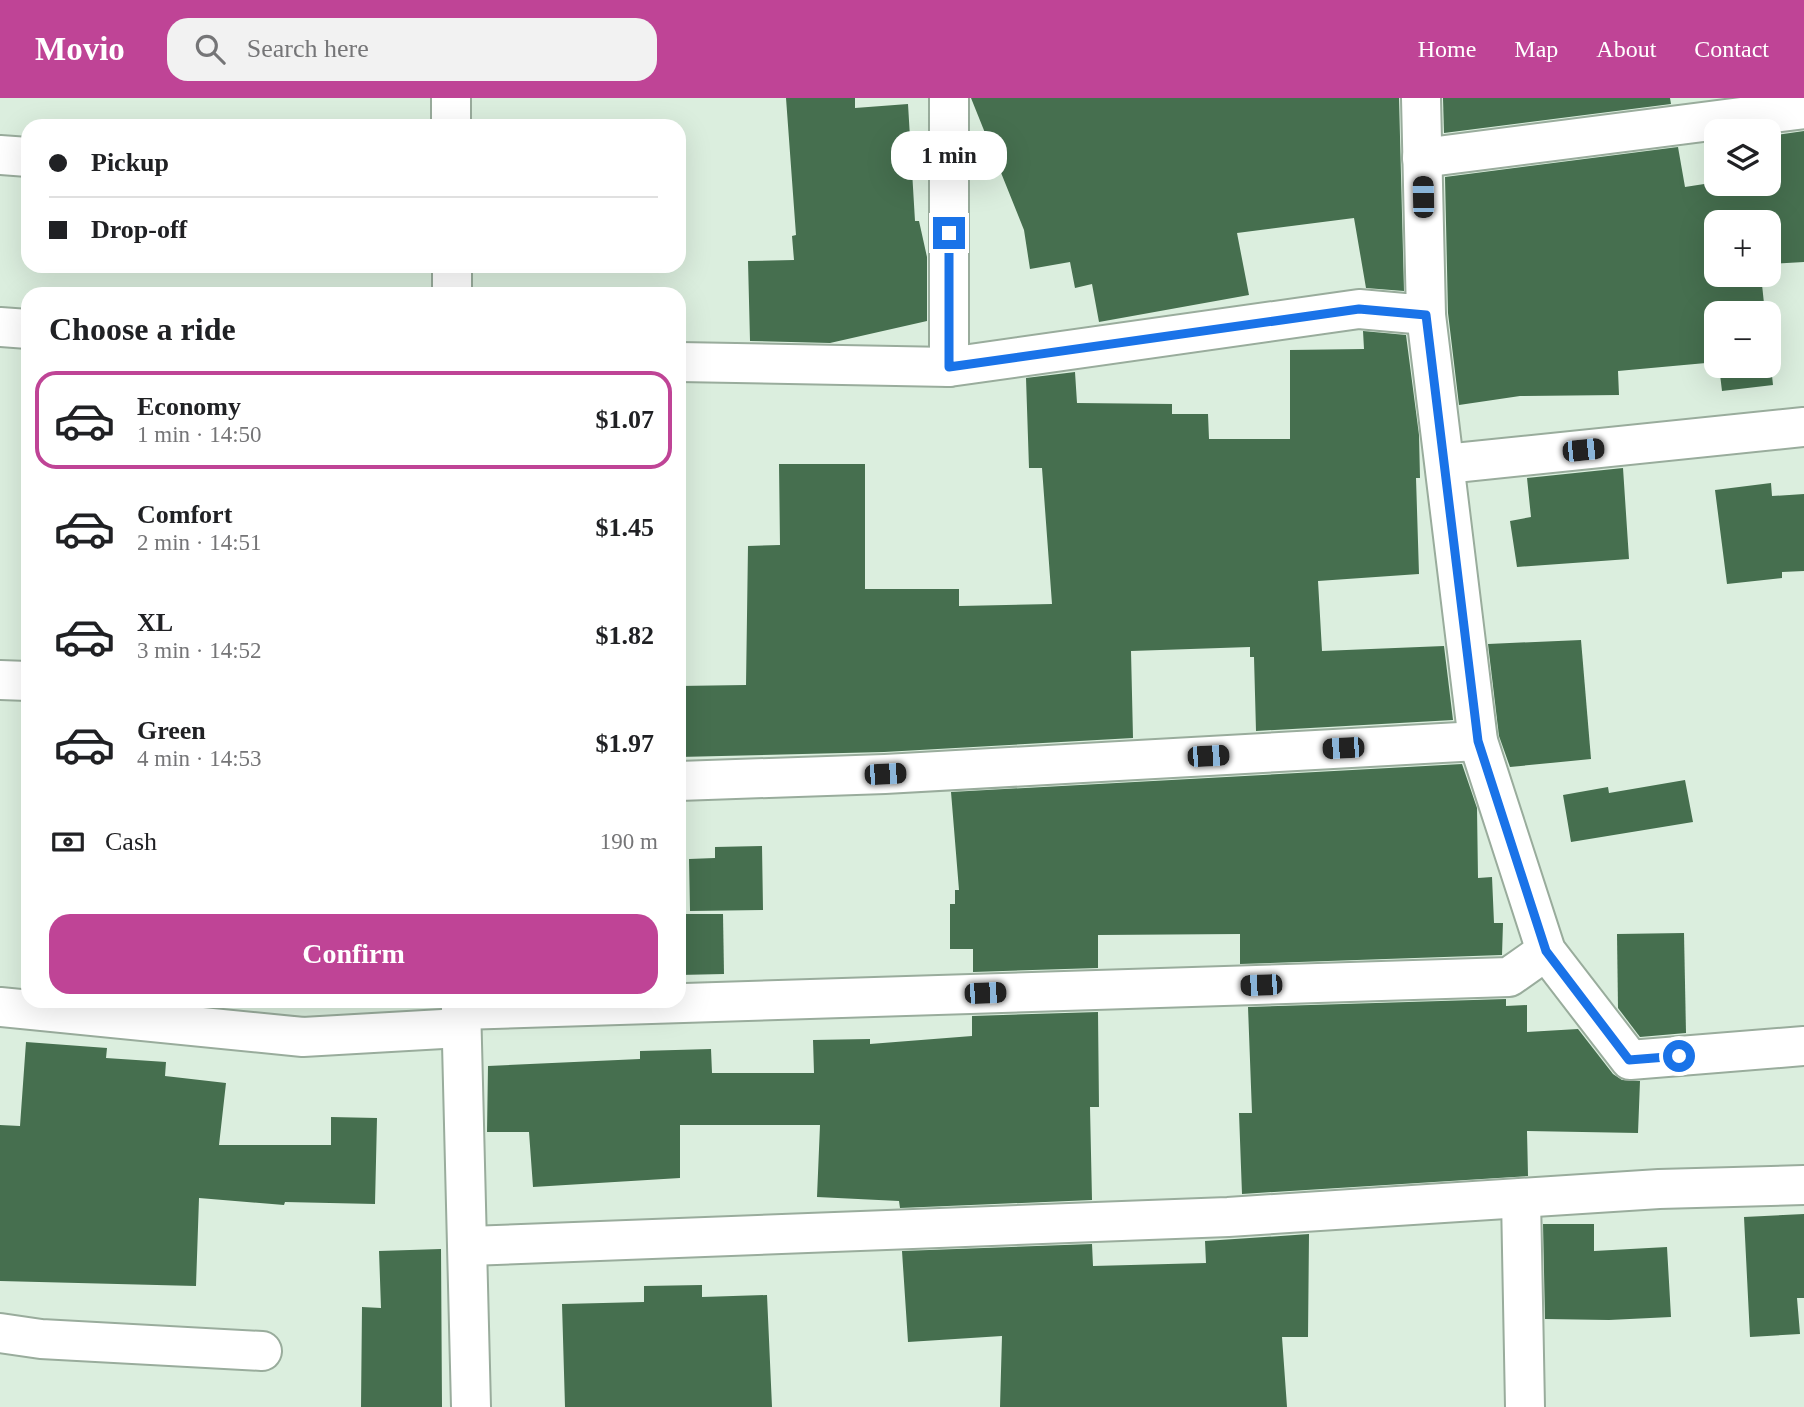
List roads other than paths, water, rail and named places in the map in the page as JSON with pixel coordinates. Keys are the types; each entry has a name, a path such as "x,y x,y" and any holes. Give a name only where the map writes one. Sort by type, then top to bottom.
{"street":[{"path":"451,98 451,119"},
{"path":"949,98 949,367"},
{"path":"1421,98 1426,315 1478,741 1546,951 1629,1060 1804,1046"},
{"path":"1422,158 1804,109"},
{"path":"0,155 21,157"},
{"path":"686,362 949,367 1359,309 1426,315"},
{"path":"0,327 21,328"},
{"path":"1445,464 1804,427"},
{"path":"0,680 21,681"},
{"path":"686,782 1478,741"},
{"path":"686,1005 1509,976 1546,951"},
{"path":"0,1007 303,1037 461,1013 603,1008"},
{"path":"461,1013 471,1407"},
{"path":"469,1246 1228,1217 1659,1189 1804,1185"},
{"path":"1521,1198 1525,1407"},
{"path":"0,1333 41,1339 262,1351"}]}
